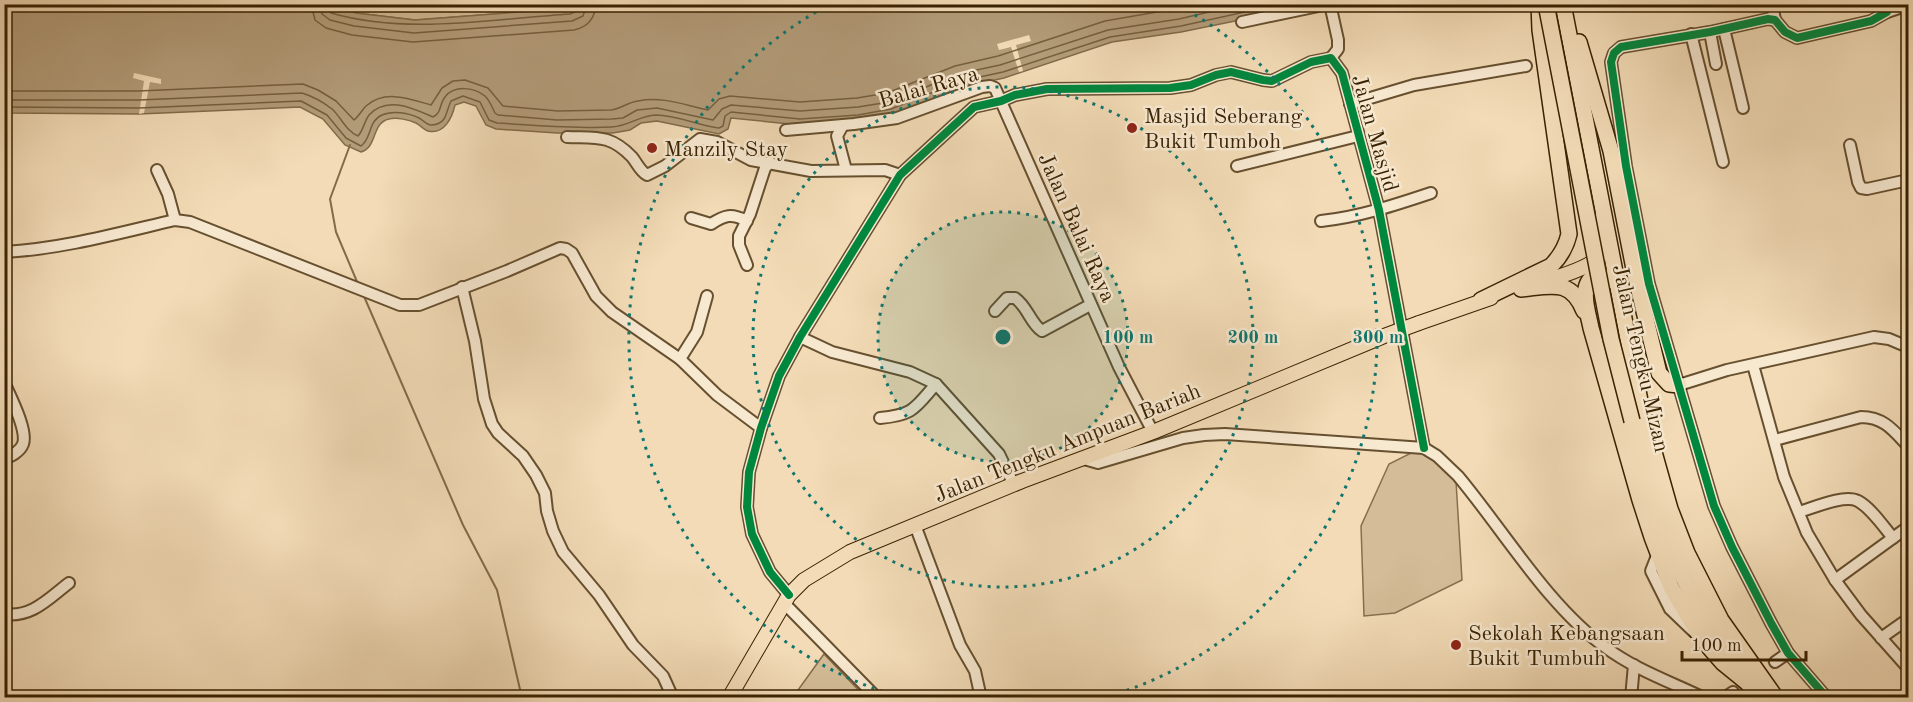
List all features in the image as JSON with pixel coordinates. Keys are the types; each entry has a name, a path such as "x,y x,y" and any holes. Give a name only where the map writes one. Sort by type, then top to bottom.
{"highway":[{"path":"1481,300 1551,266 1566,246 1569,234 1540,30 1539,4"},
{"name":"Jalan Tengku Mizan","path":"1546,4 1611,339 1652,497 1680,571 1706,620 1755,692"},
{"path":"1565,4 1611,151 1635,274 1659,373 1669,384 1679,385"},
{"name":"Jalan Tengku Mizan","path":"1565,4 1641,406 1670,509 1687,553 1721,621 1776,698"},
{"path":"1568,216 1583,230 1588,231 1597,221 1592,154"},
{"path":"1641,406 1623,347 1608,281 1601,275 1595,275 1590,279 1586,289 1591,328 1629,466 1671,587 1701,638 1723,663 1755,692"},
{"path":"1521,289 1551,286 1568,288 1577,297 1591,328"}],"main road":[{"name":"Jalan Tengku Ampuan Bariah","path":"729,698 787,599 804,580 824,566 850,552 1014,484 1153,432 1384,336 1481,300 1586,267 1599,257 1604,247 1597,221"}],"street":[{"path":"1242,22 1329,4 1338,40 1338,49 1331,58"},
{"path":"1772,4 1775,20 1785,32 1797,38 1870,21 1886,8 1908,5"},
{"path":"1775,20 1768,19 1710,32 1621,47 1614,53 1611,62 1626,166 1649,284 1714,506 1748,580 1788,653 1827,698"},
{"path":"1724,29 1743,108"},
{"path":"1710,32 1716,64"},
{"path":"1691,34 1723,162"},
{"name":"Jalan Masjid","path":"877,698 787,599 770,573 753,534 747,507 749,472 779,376 800,337 900,175 974,107 1001,101 1015,95 1047,89 1143,90 1185,87 1231,72 1272,81 1311,62 1331,58 1342,73 1379,210 1424,448"},
{"path":"1350,104 1414,85 1526,66"},
{"name":"Balai Raya","path":"786,130 897,118 982,87 995,88 1001,101"},
{"name":"Jalan Balai Raya","path":"1001,101 1090,305 1153,432"},
{"path":"843,125 837,136 846,171"},
{"path":"1237,165 1358,136"},
{"path":"567,137 610,140 628,153 646,175 665,166 700,139 717,142 751,160 811,171 885,170 900,175"},
{"path":"1850,145 1861,188 1867,189 1908,180"},
{"path":"747,265 738,240 765,168 770,162"},
{"path":"157,170 168,194 175,220"},
{"path":"1321,221 1343,219 1379,210 1431,193"},
{"path":"691,218 711,224 727,214 747,221"},
{"path":"4,252 29,251 75,243 175,220 190,222 400,305 419,304 507,271 560,248 566,249 572,253 596,296 612,312 680,359 717,395 761,428"},
{"path":"462,287 475,341 484,399 492,424 498,433 528,462 540,480 553,531 563,552 599,595 633,645 663,676 673,698"},
{"path":"680,359 697,332 707,296"},
{"path":"995,311 1007,298 1015,298 1027,309 1036,326 1042,331 1090,305"},
{"path":"800,337 832,352 910,372 936,384 999,454 1014,484"},
{"path":"1679,385 1727,370 1874,337 1889,339 1908,347"},
{"path":"1753,365 1784,477 1812,542 1835,580 1881,639 1908,668"},
{"path":"4,382 23,431 24,442 19,451 4,459"},
{"path":"880,418 903,416 914,410 936,384"},
{"path":"1775,440 1862,417 1872,417 1889,425 1908,446"},
{"path":"1084,459 1098,463 1183,438 1225,434 1424,448 1448,465 1458,476 1572,620 1606,649 1704,698"},
{"path":"1799,512 1842,499 1856,500 1893,538"},
{"path":"915,525 960,645 975,671 981,698"},
{"path":"1835,580 1908,527"},
{"path":"4,614 21,615 30,612 69,584"},
{"path":"1881,639 1908,619"},
{"path":"1775,662 1788,653"},
{"path":"1631,698 1634,665"}],"shaded area":[{"path":"323,5 579,5 570,8 415,20 356,13"},
{"path":"1413,452 1426,453 1456,481 1462,580 1395,613 1364,616 1361,526 1389,464"},
{"path":"824,654 865,697 793,697"}],"water":[{"path":"323,4 356,13 415,20 570,8 579,4 1314,5 1181,32 1112,42 1004,78 963,87 892,115 800,125 731,118 728,129 719,134 657,121 641,123 630,130 613,133 557,133 496,129 486,125 476,106 464,102 455,105 452,115 443,128 434,132 403,119 392,118 383,121 370,145 361,152 345,145 323,119 300,107 139,114 5,113 4,5"}],"pier":[{"path":"1029,35 1031,41 1016,45 1023,71 1019,72 1011,47 999,50 997,44"},
{"path":"134,73 161,79 161,84 150,82 144,113 139,114 144,81 133,78"}],"waterway":[{"path":"350,145 330,199 336,232 358,284"},
{"path":"363,294 463,525 497,590 522,698"}],"tunnel":[{"path":"1733,692 1775,662"}],"cycle path":[{"path":"1827,698 1788,653 1732,547 1714,506 1649,284 1626,166 1611,62 1614,53 1621,47 1710,32 1768,19 1775,20 1785,32 1797,38 1871,21 1887,12 1885,4"},
{"path":"789,595 770,572 752,534 747,507 749,472 779,376 800,337 900,175 974,107 1001,101 1015,95 1047,89 1170,88 1191,85 1231,72 1272,81 1311,62 1331,58 1342,73 1379,210 1424,448"}],"place":[{"name":"Masjid Seberang Bukit Tumboh","path":"1132,128"},
{"name":"Manzily Stay","path":"652,148"},
{"name":"Sekolah Kebangsaan Bukit Tumbuh","path":"1456,645"}]}
